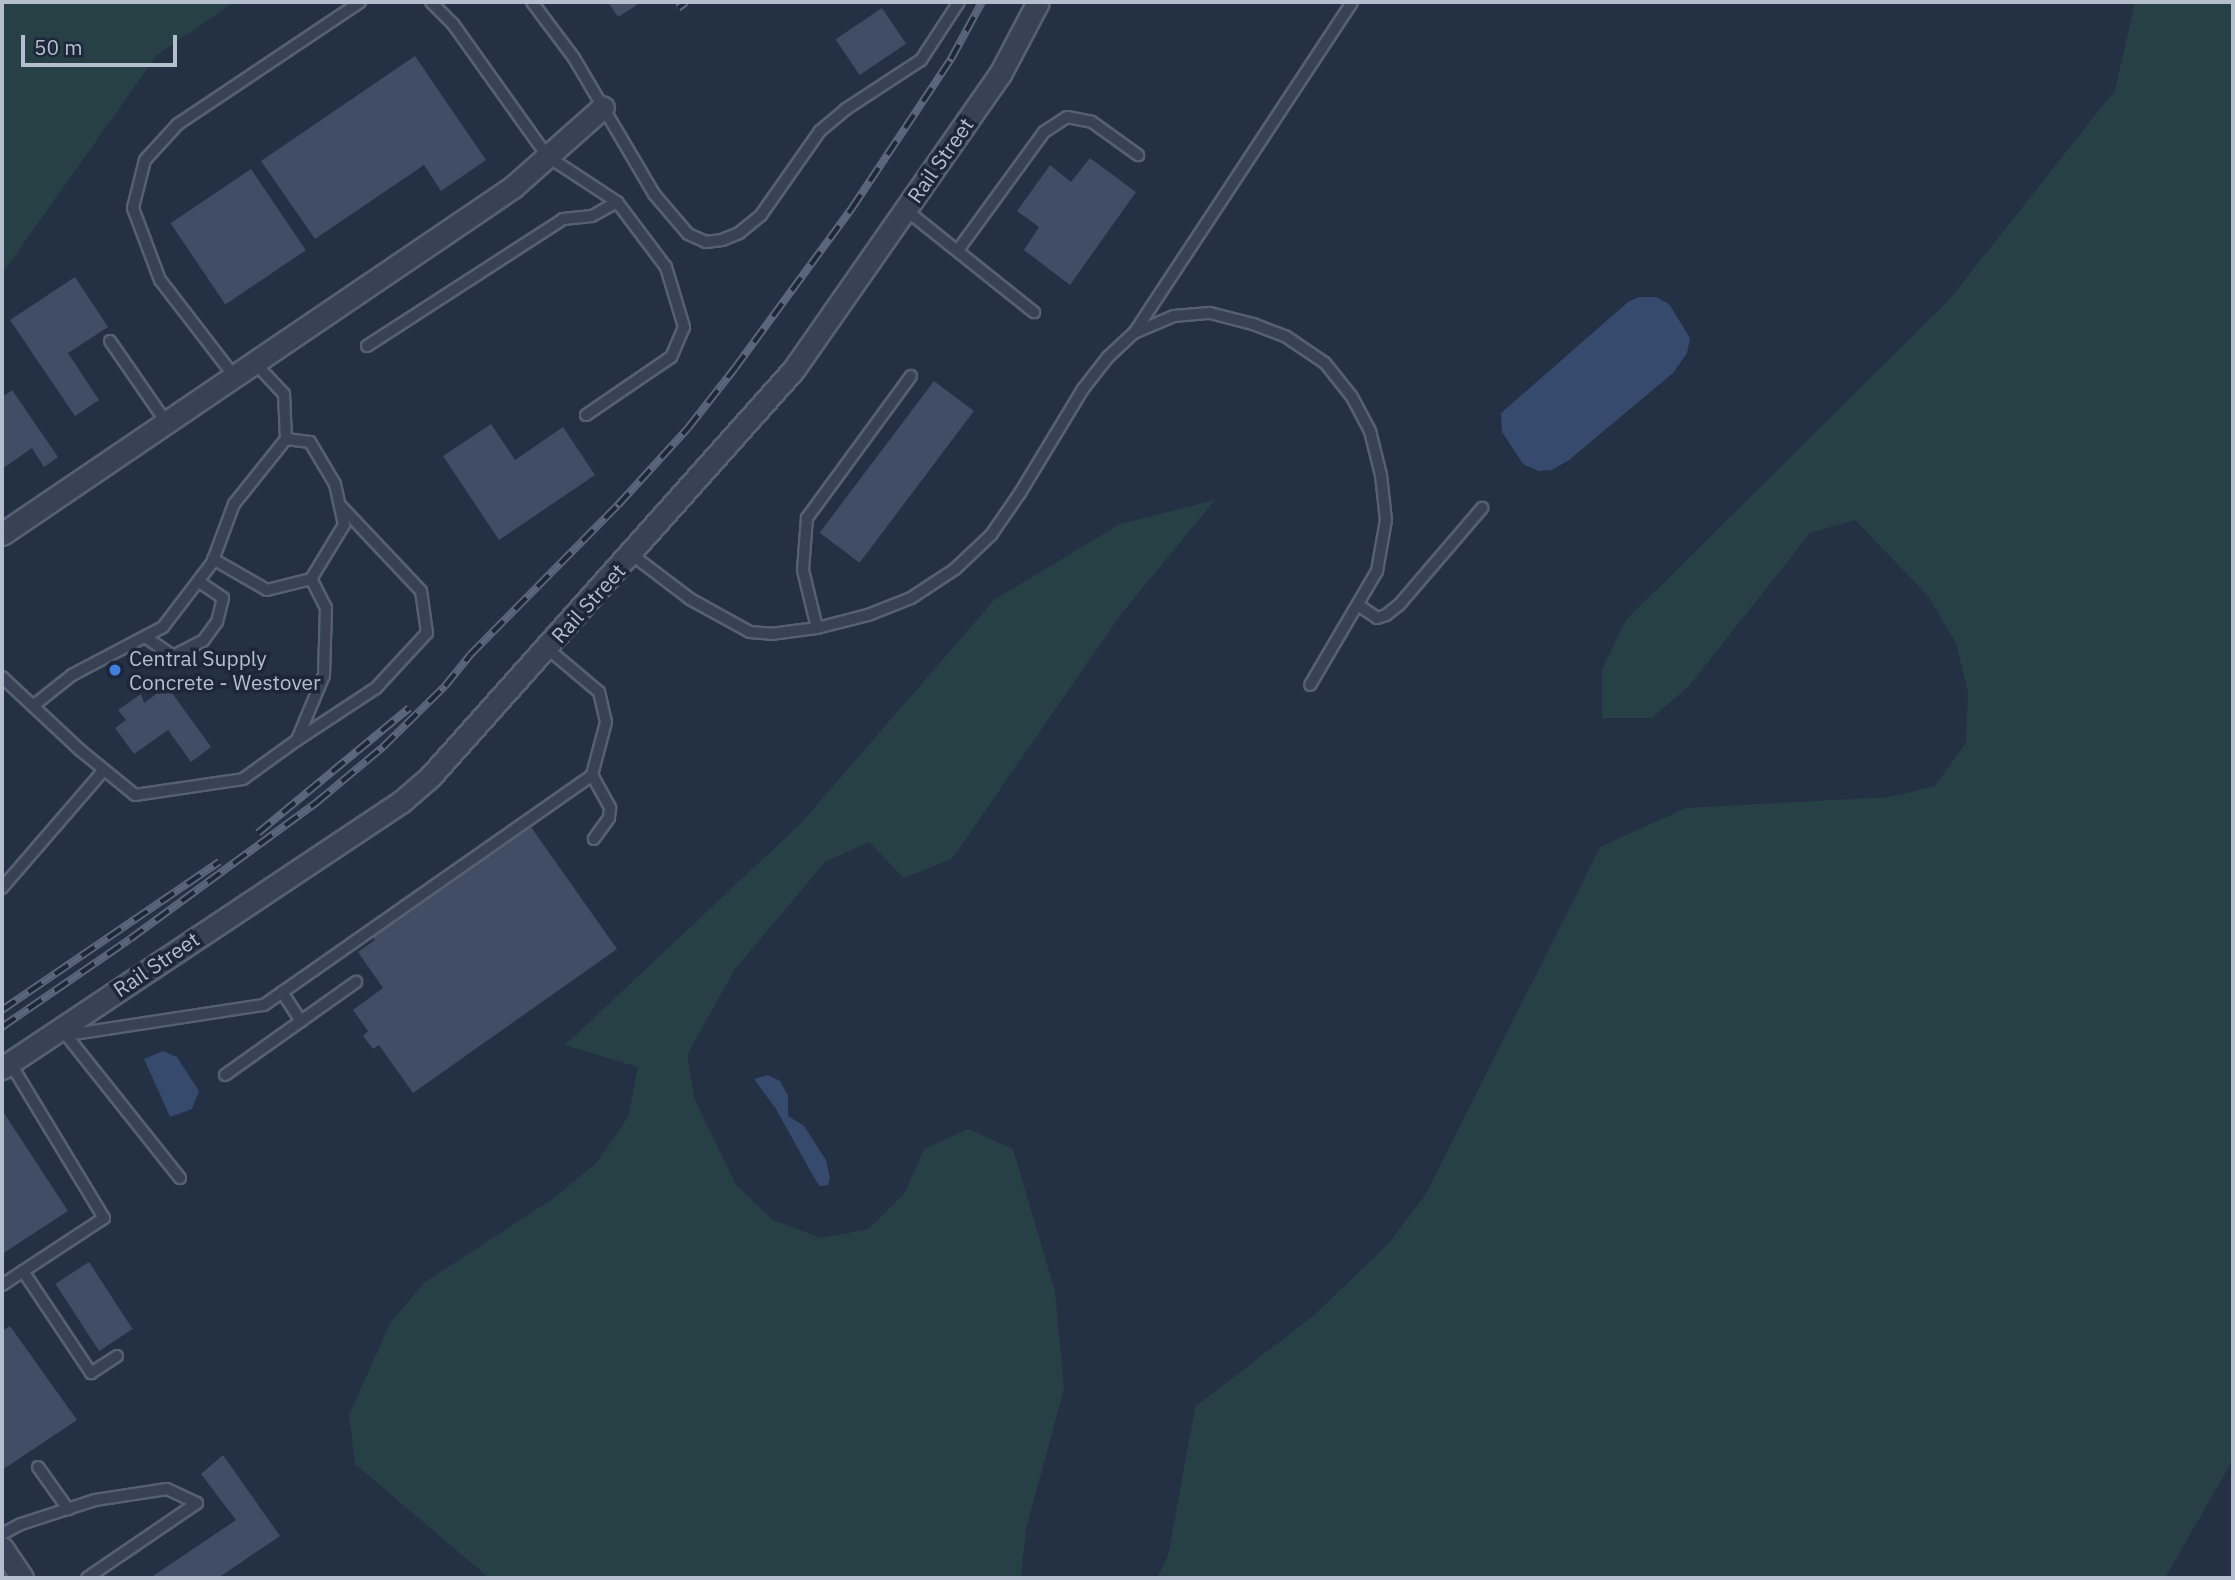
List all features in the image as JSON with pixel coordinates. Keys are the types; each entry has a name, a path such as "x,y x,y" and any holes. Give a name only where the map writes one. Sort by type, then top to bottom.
{"street":[{"name":"Rail Street","path":"6,1066 64,1032 401,802 470,735 794,369 1000,74 1038,2"},
{"path":"2,534 513,187 603,107"},
{"path":"2,1548 22,1578"}],"lane":[{"path":"234,376 160,280 132,208 145,160 178,124 360,2"},
{"path":"431,2 453,24 547,156 617,202 666,267 684,327 671,357 586,415"},
{"path":"531,2 574,58 643,177 670,215 688,234 706,242 722,240 739,233 761,215 820,131 846,109 921,60 959,2"},
{"path":"631,554 690,599 750,632 771,634 817,628 868,615 911,598 955,569 991,534 1020,493 1083,389 1108,357 1134,332 1352,2"},
{"path":"958,250 1044,132 1067,117 1092,122 1138,155"},
{"path":"367,346 563,219 592,216 617,202"},
{"path":"906,210 1034,312"},
{"path":"1134,332 1174,316 1210,313 1285,336 1332,372 1352,397 1370,431 1381,475 1386,520 1377,571 1310,685"},
{"path":"110,341 166,422"},
{"path":"33,706 72,676 163,627 213,559 234,504 286,439 284,394 254,362"},
{"path":"817,628 803,570 807,518 911,376"},
{"path":"213,559 267,590 311,579 344,525 335,484 310,442 286,439"},
{"path":"2,677 135,795 243,779 376,688 427,633 421,591 340,505"},
{"path":"1358,606 1377,618 1399,605 1482,508"},
{"path":"297,740 324,675 326,608 311,579"},
{"path":"145,637 173,656 203,641 217,622 223,598 198,581"},
{"path":"64,1032 264,1005 592,775 606,722 599,692 547,648"},
{"path":"2,888 104,770"},
{"path":"592,775 610,808 609,818 594,839"},
{"path":"225,1075 356,982"},
{"path":"282,992 301,1021"},
{"path":"64,1032 180,1178"},
{"path":"2,1285 104,1218 6,1066"},
{"path":"23,1271 91,1373 117,1356"},
{"path":"38,1467 68,1509"},
{"path":"2,1534 21,1524 95,1500 167,1489 197,1503 87,1578"}],"green space":[{"path":"2,2 234,2 157,55 2,274"},
{"path":"2135,2 2233,2 2233,1460 2165,1578 1157,1578 1168,1556 1195,1407 1313,1316 1389,1243 1426,1194 1600,847 1686,808 1889,797 1935,786 1966,743 1968,692 1956,643 1928,596 1855,520 1810,533 1689,686 1652,718 1602,718 1602,669 1626,620 1949,300 2115,90"},
{"path":"1215,500 1121,614 952,859 904,878 869,842 825,862 735,969 687,1055 695,1100 736,1185 773,1220 821,1238 869,1229 904,1194 924,1149 968,1129 1013,1149 1055,1291 1064,1389 1026,1529 1021,1578 489,1578 355,1464 349,1415 390,1323 425,1282 554,1198 596,1163 628,1117 638,1067 565,1045 801,823 995,599 1120,524"}],"water":[{"path":"1639,297 1656,297 1669,304 1690,338 1687,353 1673,373 1569,460 1552,470 1539,471 1523,464 1502,432 1501,413 1628,302"},
{"path":"163,1051 177,1057 199,1091 192,1109 170,1117 144,1059"},
{"path":"768,1075 780,1081 788,1096 788,1116 804,1126 826,1160 830,1178 828,1185 820,1186 816,1181 776,1109 754,1079"}],"building":[{"path":"608,2 635,2 637,5 618,17"},
{"path":"882,8 906,44 860,75 836,39"},
{"path":"415,56 486,160 441,191 424,165 315,239 261,161"},
{"path":"1090,158 1136,192 1070,285 1024,250 1039,227 1017,211 1050,165 1071,182"},
{"path":"251,169 306,250 225,304 171,223"},
{"path":"75,277 108,327 68,353 99,400 75,416 10,320"},
{"path":"934,381 974,411 860,563 820,533"},
{"path":"12,390 58,457 44,467 32,448 2,469 2,397"},
{"path":"491,424 515,460 563,427 595,475 499,540 443,456"},
{"path":"167,686 211,747 191,762 168,730 134,754 115,728 126,720 118,710 141,694 144,703"},
{"path":"531,827 617,949 413,1093 379,1045 373,1049 363,1036 368,1031 353,1010 383,988 358,952 375,940 366,927 386,914 393,924"},
{"path":"2,1110 68,1211 2,1254"},
{"path":"89,1262 133,1329 99,1351 55,1284"},
{"path":"10,1326 77,1420 2,1470 2,1331"},
{"path":"223,1455 280,1536 218,1578 150,1578 236,1520 201,1474"}],"railway":[{"path":"678,8 686,2"},
{"path":"2,1027 130,939 317,802 383,747 445,686 470,655 618,505 688,428 852,208 951,59 982,2"},
{"path":"258,833 409,708"},
{"path":"2,1010 219,862"}],"place":[{"name":"Central Supply Concrete - Westover","path":"115,670"}]}
